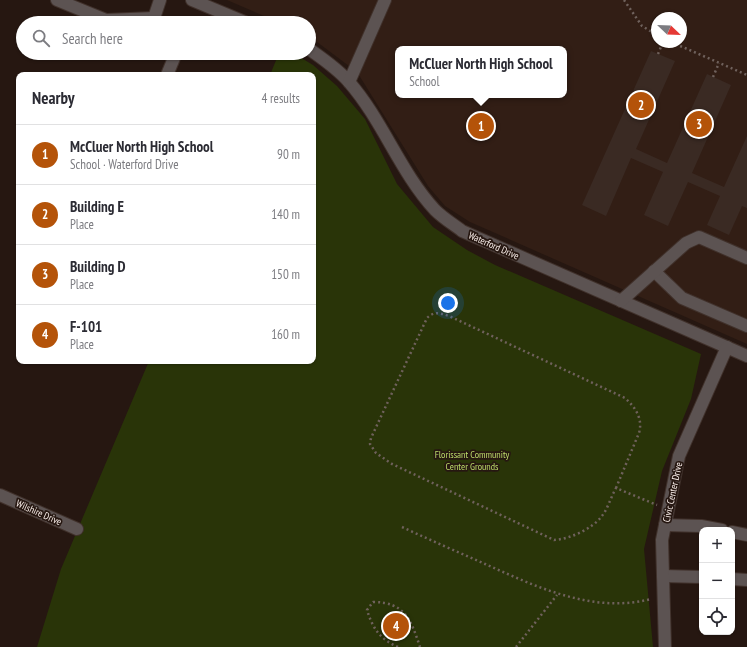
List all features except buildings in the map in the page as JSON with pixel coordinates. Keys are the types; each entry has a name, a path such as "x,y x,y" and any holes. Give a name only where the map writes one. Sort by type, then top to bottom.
{"street":[{"path":"57,0 96,16"},
{"path":"158,16 160,0"},
{"path":"192,0 231,16"},
{"path":"349,82 385,0"},
{"name":"Waterford Drive","path":"316,54 330,64 349,82 362,98 420,192 436,211 462,230 478,239 747,356"},
{"path":"168,72 173,60"},
{"path":"621,301 686,243 699,237 747,258"},
{"path":"654,272 682,298 747,326"},
{"name":"Civic Center Drive","path":"665,647 662,540 679,456 727,347"},
{"name":"Wilshire Drive","path":"0,495 77,530"},
{"path":"665,525 706,527"},
{"path":"735,533 747,535"},
{"path":"663,576 699,577"},
{"path":"735,579 747,580"}],"path":[{"path":"624,0 642,26 651,31"},
{"path":"658,54 660,48"},
{"path":"685,48 747,75"},
{"path":"713,77 719,63"},
{"path":"434,313 449,316 625,398 632,404 641,425 640,433 616,488 606,509 597,522 569,538 554,540 419,478 392,464 376,453 370,444 371,438 427,318 434,313"},
{"path":"616,488 668,510"},
{"path":"402,527 557,595 586,601 615,603 637,603 664,596"},
{"path":"516,647 557,595"},
{"path":"398,647 384,641 370,620 367,610 373,602 384,602 397,606 406,612 420,647"}],"shaded area":[{"path":"227,0 747,0 747,344 470,222 445,206 428,186 357,72 316,41 316,16 264,16"}],"green space":[{"name":"Florissant Community Center Grounds","path":"276,60 305,60 313,65 337,86 365,119 397,184 433,227 467,250 495,265 701,354 691,399 662,471 644,549 653,647 37,647 61,569 148,364 316,364 316,72 271,72"}],"place":[{"name":"Building E","path":"641,105"},
{"name":"Building D","path":"699,124"},
{"name":"McCluer North High School","path":"481,126"},
{"name":"F-101","path":"396,626"}]}
